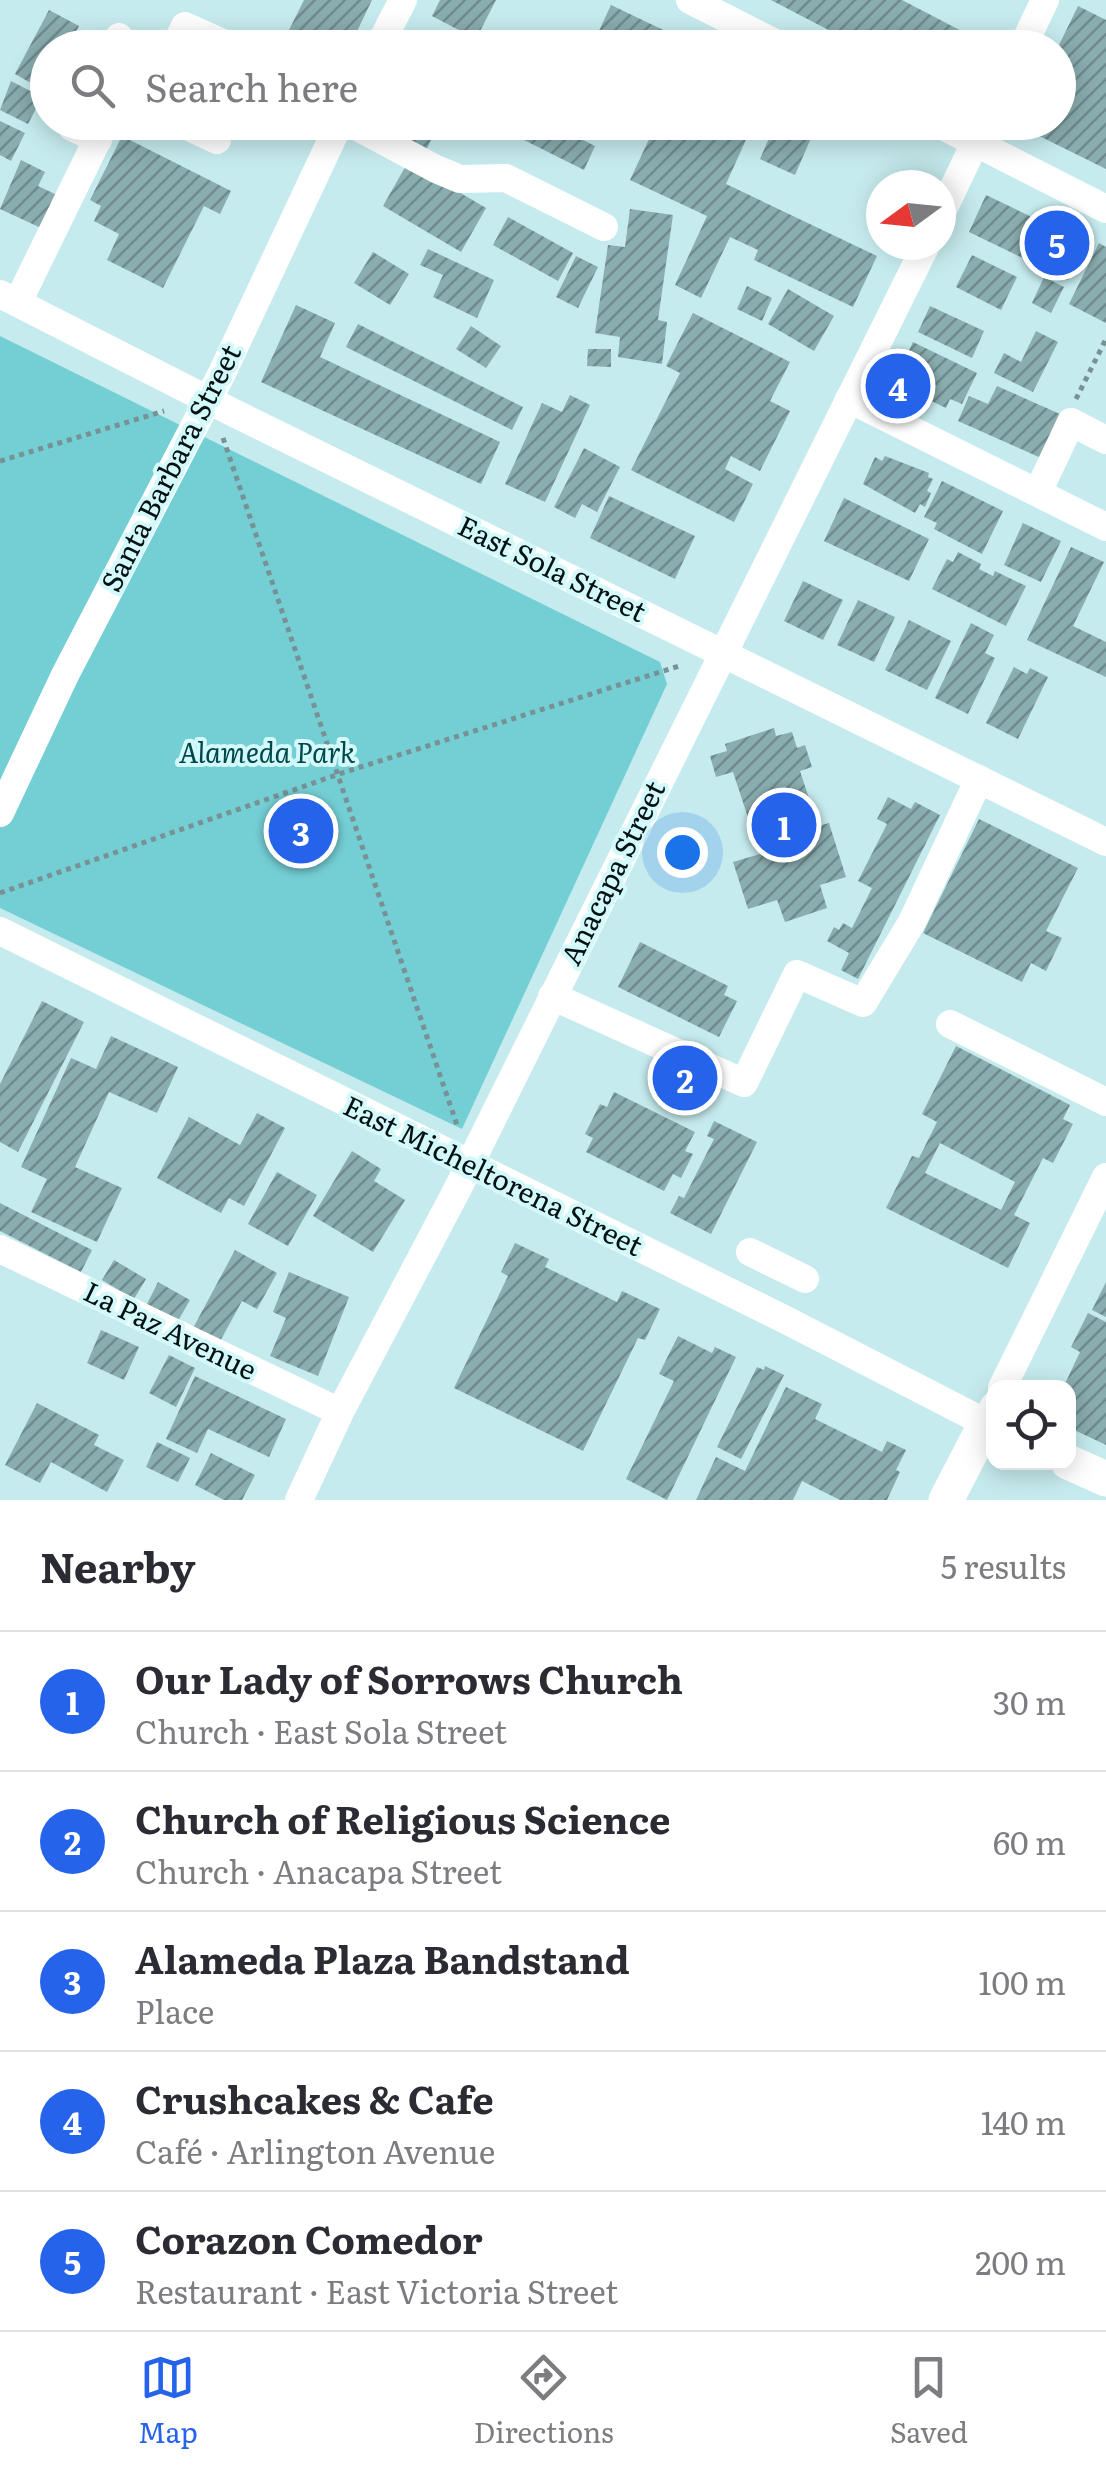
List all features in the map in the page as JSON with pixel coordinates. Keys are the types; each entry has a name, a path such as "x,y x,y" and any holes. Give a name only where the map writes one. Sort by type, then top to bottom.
{"main road":[{"path":"946,1500 986,1428"},
{"path":"1076,1466 1106,1479"}],"street":[{"path":"387,30 403,0"},
{"path":"692,0 750,30"},
{"path":"1031,30 1046,0"},
{"path":"9,298 97,140"},
{"name":"Santa Barbara Street","path":"0,813 64,675 207,399 331,140"},
{"path":"382,140 460,179 506,178 604,227"},
{"path":"956,182 976,140"},
{"path":"991,140 1106,209"},
{"name":"Anacapa Street","path":"299,1500 919,260"},
{"name":"East Sola Street","path":"9,298 1106,842"},
{"path":"849,400 1106,527"},
{"path":"1038,492 1070,422 1106,440"},
{"path":"552,996 744,1083 797,974 863,1003 912,922 979,780"},
{"name":"East Micheltorena Street","path":"0,931 986,1417"},
{"path":"950,1024 1106,1102"},
{"path":"1006,1380 1106,1178"},
{"name":"La Paz Avenue","path":"0,1250 340,1412"},
{"path":"750,1252 805,1278"}],"path":[{"path":"0,460 164,411"},
{"path":"222,438 457,1125"},
{"path":"0,893 340,774 682,665"}],"green space":[{"name":"Alameda Park","path":"0,336 660,662 667,684 462,1129 0,908"}],"building":[{"path":"304,0 372,0 358,30 289,30"},
{"path":"440,0 496,0 481,30 459,30 432,16"},
{"path":"771,0 902,0 960,30 828,30"},
{"path":"611,5 663,30 599,30"},
{"path":"1078,6 1106,20 1106,169 1047,140 1076,140 1076,30 1066,30"},
{"path":"49,10 79,26 77,30 38,30"},
{"path":"30,46 30,82 15,74"},
{"path":"11,81 30,91 28,124 0,110"},
{"path":"0,121 25,133 11,161 0,155"},
{"path":"120,140 130,140 231,191 220,214 204,206 163,288 107,260 119,234 94,221 101,206 90,200"},
{"path":"397,140 431,140 425,153"},
{"path":"524,140 583,140 595,146 584,170"},
{"path":"649,140 746,140 726,184 866,251 866,260 875,260 853,307 754,260 758,250 730,237 701,298 675,285 707,216 630,180"},
{"path":"768,140 810,140 795,175 760,159"},
{"path":"21,160 45,172 38,186 57,195 41,228 0,209"},
{"path":"408,162 486,208 461,252 383,206"},
{"path":"986,195 1086,243 1068,280 969,232"},
{"path":"630,209 673,215 658,320 667,322 662,364 618,357 620,337 595,333 608,245 625,247"},
{"path":"508,217 573,253 558,281 493,245"},
{"path":"1099,243 1106,247 1106,323 1069,304"},
{"path":"428,249 494,280 477,318 433,297 443,275 420,265"},
{"path":"373,252 409,274 390,305 354,283"},
{"path":"972,255 1017,277 1001,310 956,287"},
{"path":"576,256 598,267 578,308 556,297"},
{"path":"1044,277 1064,287 1051,313 1032,303"},
{"path":"747,286 772,298 762,321 737,309"},
{"path":"788,289 834,316 814,351 768,324"},
{"path":"296,305 335,323 320,357 500,442 481,484 261,382"},
{"path":"930,306 984,331 972,358 918,332"},
{"path":"693,313 790,362 770,401 790,411 760,471 731,456 725,469 753,484 734,522 631,470 680,373 666,366"},
{"path":"358,324 523,407 512,430 346,347"},
{"path":"471,326 501,346 486,368 456,349"},
{"path":"1036,331 1058,342 1033,392 994,373 1004,353 1021,362"},
{"path":"913,342 977,373 962,404 950,399 946,408 923,397 925,391 918,388 914,397 892,387"},
{"path":"588,349 611,349 611,367 587,366"},
{"path":"997,386 1060,414 1041,458 958,421 969,396 988,404"},
{"path":"570,395 590,405 545,502 505,484 542,403 562,412"},
{"path":"584,448 620,467 597,512 582,504 575,518 554,507"},
{"path":"885,456 929,473 928,477 933,479 925,507 920,504 915,513 863,484 875,457 882,461"},
{"path":"942,481 1003,511 982,554 934,529 937,523 924,517"},
{"path":"609,496 695,536 675,579 590,538"},
{"path":"844,498 929,539 909,581 824,541"},
{"path":"1023,523 1061,541 1041,582 1004,565"},
{"path":"1071,547 1104,562 1073,626 1106,642 1106,677 1027,640"},
{"path":"958,552 981,564 979,569 993,576 995,571 1026,586 1006,626 932,589 947,559 953,562"},
{"path":"803,581 843,600 823,640 784,621"},
{"path":"858,600 895,617 874,662 837,645"},
{"path":"909,620 951,641 927,690 885,670"},
{"path":"971,623 994,635 985,653 995,658 968,714 935,698"},
{"path":"1014,667 1027,674 1030,668 1048,677 1018,739 986,723"},
{"path":"774,728 776,736 792,732 797,748 805,745 812,767 800,771 818,826 829,823 846,877 820,885 827,908 785,922 777,900 748,909 733,862 760,854 733,772 716,777 710,756 727,751 725,744"},
{"path":"888,797 911,809 915,802 940,815 858,979 841,970 849,953 827,941 834,927 839,930 843,923 852,928 872,888 858,881 887,824 877,819"},
{"path":"301,816 313,821 318,833 313,845 301,850 289,845 284,833 289,821"},
{"path":"979,819 1078,868 1046,931 1062,938 1046,971 1031,963 1022,982 923,933"},
{"path":"640,942 728,986 724,995 737,1001 719,1037 618,987"},
{"path":"42,1001 84,1022 18,1152 0,1142 0,1084"},
{"path":"111,1036 178,1067 157,1113 109,1092 75,1167 122,1188 97,1242 31,1212 47,1179 21,1167 71,1058 96,1069"},
{"path":"956,1046 1070,1105 1063,1119 1073,1124 1053,1163 1043,1158 1014,1215 1030,1223 1008,1268 886,1208 912,1156 919,1158 937,1122 922,1114","holes":["940,1143 1015,1182 1001,1210 925,1173"]},
{"path":"614,1092 695,1132 685,1151 693,1154 681,1178 673,1174 664,1191 586,1152 593,1138 585,1134 600,1104 607,1107"},
{"path":"257,1113 285,1128 244,1206 229,1198 221,1213 157,1178 189,1117 240,1145"},
{"path":"714,1121 757,1142 711,1234 670,1213 679,1196 684,1198 714,1139 707,1136"},
{"path":"352,1151 381,1169 374,1181 405,1200 373,1252 313,1216"},
{"path":"277,1172 317,1195 288,1246 248,1224"},
{"path":"0,1203 92,1250 81,1272 0,1231"},
{"path":"515,1243 549,1259 545,1267 617,1302 622,1291 660,1309 645,1340 638,1338 583,1451 454,1388 508,1276 501,1272"},
{"path":"235,1250 277,1273 257,1309 242,1301 218,1345 192,1330"},
{"path":"114,1260 146,1279 134,1299 102,1280"},
{"path":"289,1272 349,1297 318,1376 270,1356 286,1318 273,1312"},
{"path":"158,1282 190,1300 178,1321 147,1304"},
{"path":"1106,1282 1106,1317 1092,1310"},
{"path":"1088,1313 1106,1322 1106,1445 1076,1431 1076,1380 1067,1380 1080,1352 1071,1347"},
{"path":"101,1330 139,1347 124,1380 87,1363"},
{"path":"678,1336 712,1353 715,1347 736,1357 667,1500 626,1479 674,1381 659,1374"},
{"path":"169,1355 195,1368 176,1407 149,1393"},
{"path":"765,1366 784,1375 741,1459 717,1447 757,1367 764,1370"},
{"path":"195,1376 286,1419 269,1457 208,1429 197,1453 166,1439"},
{"path":"786,1387 822,1404 815,1419 882,1452 887,1441 906,1450 887,1500 840,1500 802,1481 793,1500 696,1500 716,1457 745,1471"},
{"path":"37,1403 99,1435 94,1445 124,1460 107,1492 51,1462 40,1483 5,1465"},
{"path":"157,1442 190,1458 178,1482 146,1467"},
{"path":"211,1453 255,1475 242,1500 224,1500 195,1485"}],"place":[{"name":"Corazon Comedor","path":"1057,243"},
{"name":"Crushcakes & Cafe","path":"898,386"},
{"name":"Our Lady of Sorrows Church","path":"784,825"},
{"name":"Alameda Plaza Bandstand","path":"301,831"},
{"name":"Church of Religious Science","path":"685,1078"}]}
